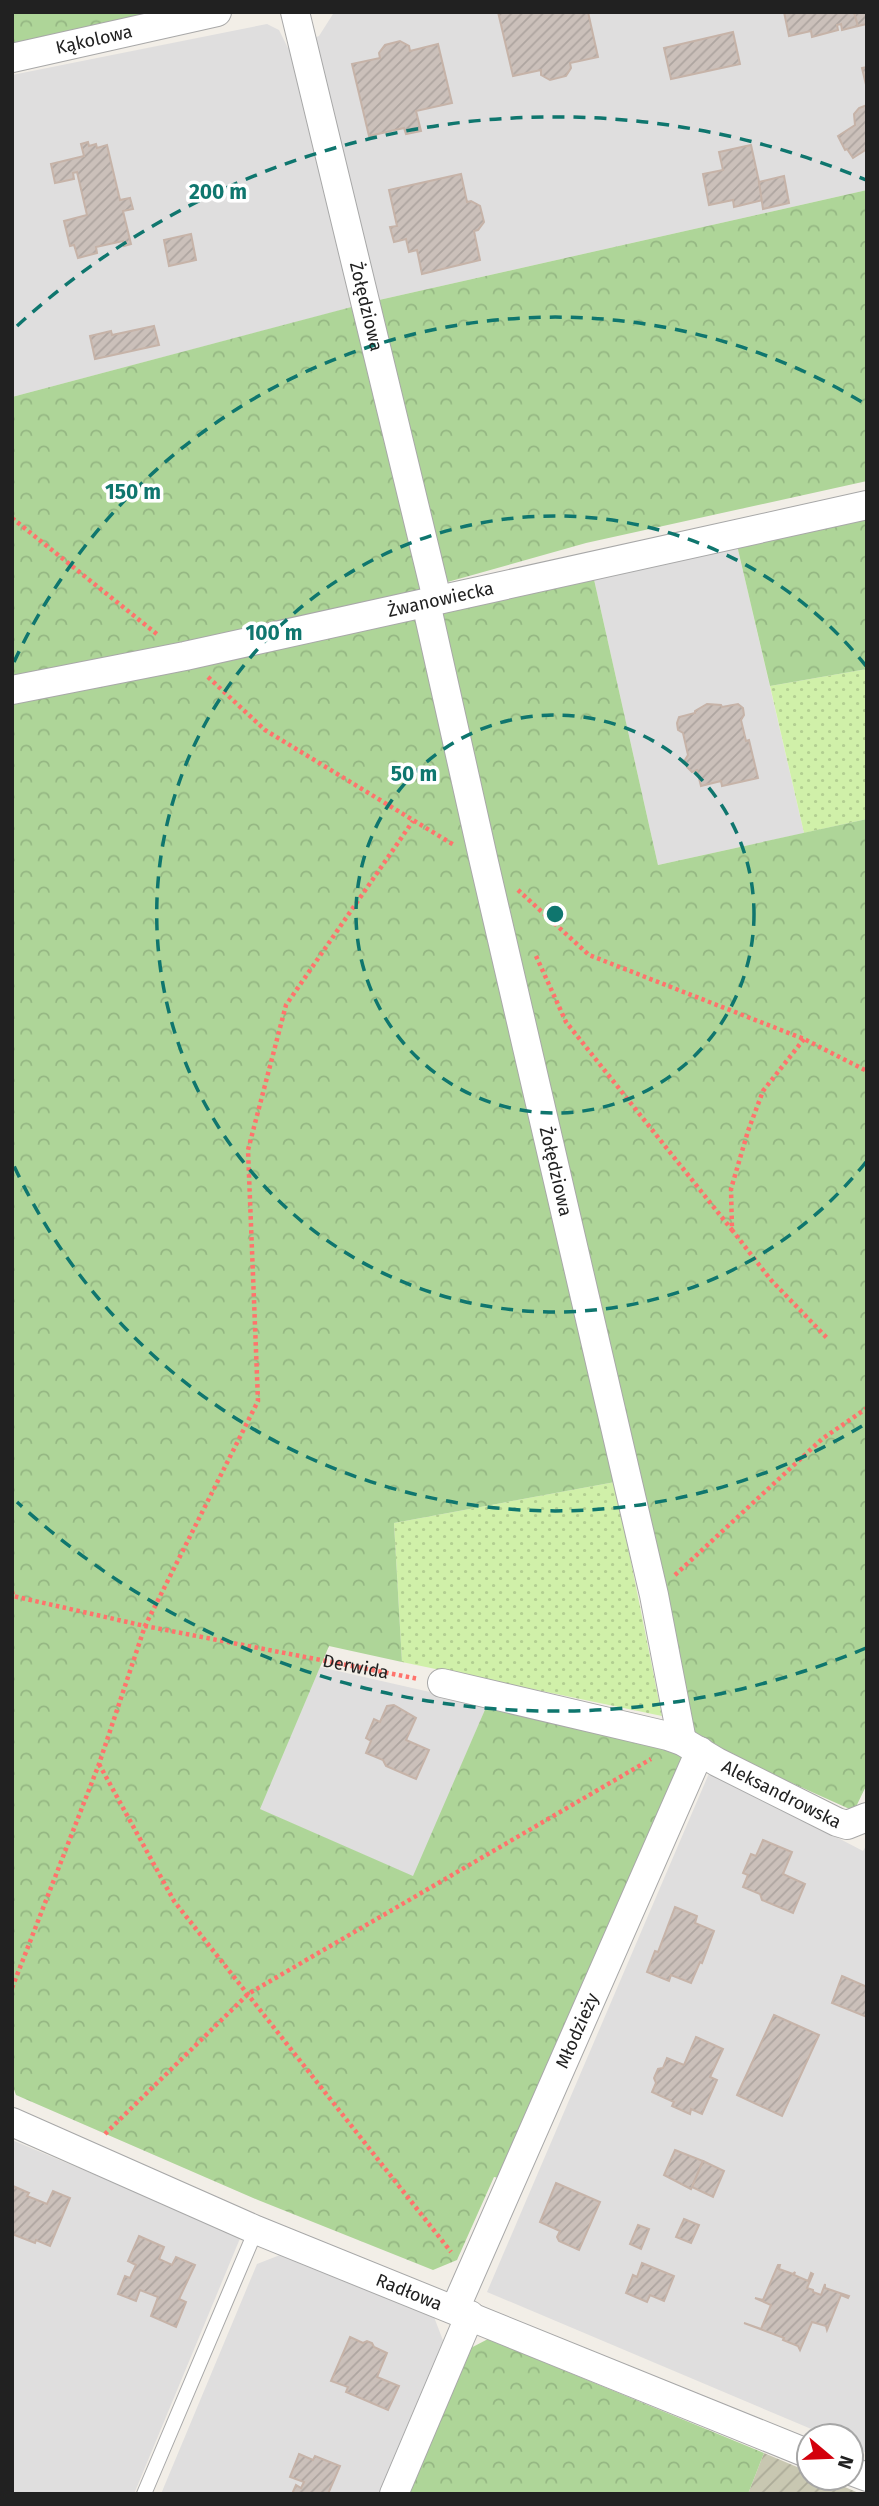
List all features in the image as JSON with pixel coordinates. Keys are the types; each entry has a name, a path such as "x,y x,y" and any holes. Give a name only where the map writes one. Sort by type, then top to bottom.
{"street":[{"name":"Kąkolowa","path":"12,58 218,12"},
{"name":"Żołędziowa","path":"295,12 431,601 484,862 691,1746"},
{"name":"Żwanowiecka","path":"12,690 185,656 867,505"},
{"path":"442,1683 650,1731 691,1746"},
{"name":"Aleksandrowska","path":"691,1746 717,1762 837,1822 847,1825 867,1817"},
{"name":"Młodzieży","path":"394,2494 463,2312 474,2268 691,1746"},
{"name":"Radłowa","path":"12,2122 256,2230 795,2448"}],"lane":[{"path":"145,2494 256,2230"}],"path":[{"path":"12,518 185,656 265,730 484,862"},
{"path":"12,1988 99,1765 145,1626 258,1401 248,1150 286,1005 413,821"},
{"path":"517,889 589,955 804,1039 867,1071"},
{"path":"531,946 566,1022 771,1280 827,1338"},
{"path":"732,1230 731,1189 763,1091 804,1039"},
{"path":"654,1595 822,1439 867,1408"},
{"name":"Derwida","path":"13,1594 145,1626 442,1683"},
{"path":"84,2154 248,1994 691,1746"},
{"path":"99,1765 174,1901 459,2262 474,2268"}],"shaded area":[{"path":"867,12 867,190 379,300 12,397 12,75 267,24 279,30 288,48 319,36 333,14"},
{"path":"736,541 804,833 658,865 593,575"},
{"path":"320,1667 487,1705 414,1877 259,1809"},
{"path":"710,1771 863,1851 867,1844 867,2453 865,2422 795,2422 487,2292"},
{"path":"12,2140 241,2236 134,2494 12,2494"},
{"path":"280,2255 434,2317 444,2343 380,2494 161,2494 257,2264"},
{"path":"764,2453 795,2466 795,2492 861,2494 748,2494"}],"green space":[{"path":"12,12 158,12 12,44"},
{"path":"867,190 867,481 586,543 444,583 379,300"},
{"path":"359,305 425,594 12,676 12,397"},
{"path":"867,514 867,669 770,686 736,541"},
{"path":"593,575 658,865 867,819 867,1784 854,1811 694,1739 438,611"},
{"path":"420,615 615,1482 394,1523 402,1662 329,1646 260,1809 413,1876 487,1705 690,1753 633,1869 504,2179 494,2177 457,2260 433,2270 258,2200 16,2095 12,2084 12,704"},
{"path":"867,669 867,819 804,833 770,686"},
{"path":"615,1482 662,1716 402,1662 394,1523"},
{"path":"488,2339 764,2453 748,2494 403,2494 465,2351"}],"building":[{"path":"498,12 588,12 598,57 570,63 571,68 566,76 550,80 541,75 541,70 513,76"},
{"path":"784,12 854,12 858,26 842,30 841,24 837,25 838,30 812,37 811,31 789,36"},
{"path":"854,12 867,12 867,24 858,26"},
{"path":"733,32 740,64 671,79 664,48"},
{"path":"400,41 409,46 410,51 438,44 452,103 416,111 421,131 406,134 404,128 369,136 352,64 380,58 379,53 385,45"},
{"path":"867,67 867,89 862,68"},
{"path":"867,105 867,149 853,158 847,149 845,150 838,136 855,125 854,114"},
{"path":"88,142 89,146 96,144 97,148 107,145 120,200 130,198 133,209 123,211 131,244 124,246 123,241 96,247 97,253 78,258 74,245 70,246 64,221 87,215 77,172 73,173 74,179 55,183 51,164 84,156 81,144"},
{"path":"751,145 763,200 734,207 733,200 709,205 703,174 723,170 719,152"},
{"path":"461,174 467,202 471,201 480,206 484,222 474,231 480,260 422,274 417,250 409,252 406,239 394,242 390,227 397,226 389,190"},
{"path":"784,176 789,203 763,209 759,182"},
{"path":"191,234 196,260 169,266 164,240"},
{"path":"154,326 159,345 95,359 90,336 111,331 112,335"},
{"path":"707,704 722,707 738,704 743,708 744,715 741,720 758,778 722,786 721,781 701,786 697,770 692,772 687,767 685,760 688,755 683,733 678,730 677,723 679,717 695,713"},
{"path":"394,1705 416,1718 406,1740 429,1750 416,1779 386,1766 383,1760 366,1753 371,1741 366,1738 374,1719 380,1722 387,1706"},
{"path":"763,1840 792,1852 783,1874 805,1884 793,1913 762,1900 760,1894 743,1887 748,1875 743,1873 751,1854 756,1856"},
{"path":"675,1907 697,1916 695,1923 714,1931 691,1983 671,1975 669,1981 647,1972 655,1951 658,1952"},
{"path":"842,1976 867,1987 867,2017 832,2003"},
{"path":"774,2015 819,2035 782,2116 737,2095"},
{"path":"696,2037 723,2049 710,2077 717,2080 702,2114 691,2109 690,2114 672,2106 674,2102 652,2092 658,2069 663,2068 667,2058 684,2065"},
{"path":"675,2150 703,2161 691,2189 664,2175"},
{"path":"703,2161 724,2171 713,2197 692,2187"},
{"path":"556,2183 600,2202 579,2250 559,2241 557,2237 560,2231 540,2222"},
{"path":"13,2186 29,2193 27,2196 47,2204 53,2191 70,2198 50,2246 12,2234"},
{"path":"684,2219 699,2225 691,2243 676,2237"},
{"path":"638,2225 649,2229 641,2249 630,2244"},
{"path":"139,2236 164,2247 159,2259 172,2265 176,2257 195,2265 179,2299 186,2302 176,2327 151,2316 158,2297 140,2290 136,2301 118,2294 125,2276 130,2278 136,2265 128,2261"},
{"path":"642,2263 674,2276 664,2301 650,2295 647,2302 626,2293 633,2275 637,2277"},
{"path":"778,2265 779,2269 793,2274 795,2272 794,2275 808,2281 811,2273 813,2274 807,2288 813,2292 821,2295 825,2284 825,2288 849,2296 848,2298 841,2295 827,2330 826,2326 812,2322 800,2350 798,2346 783,2340 784,2338 744,2323 761,2329 771,2305 755,2298 763,2300"},
{"path":"350,2337 363,2343 372,2343 374,2347 387,2353 377,2377 399,2386 388,2410 346,2392 348,2387 331,2381"},
{"path":"299,2454 313,2460 315,2456 340,2466 328,2494 292,2494 296,2485 301,2488 304,2482 290,2477"}]}
